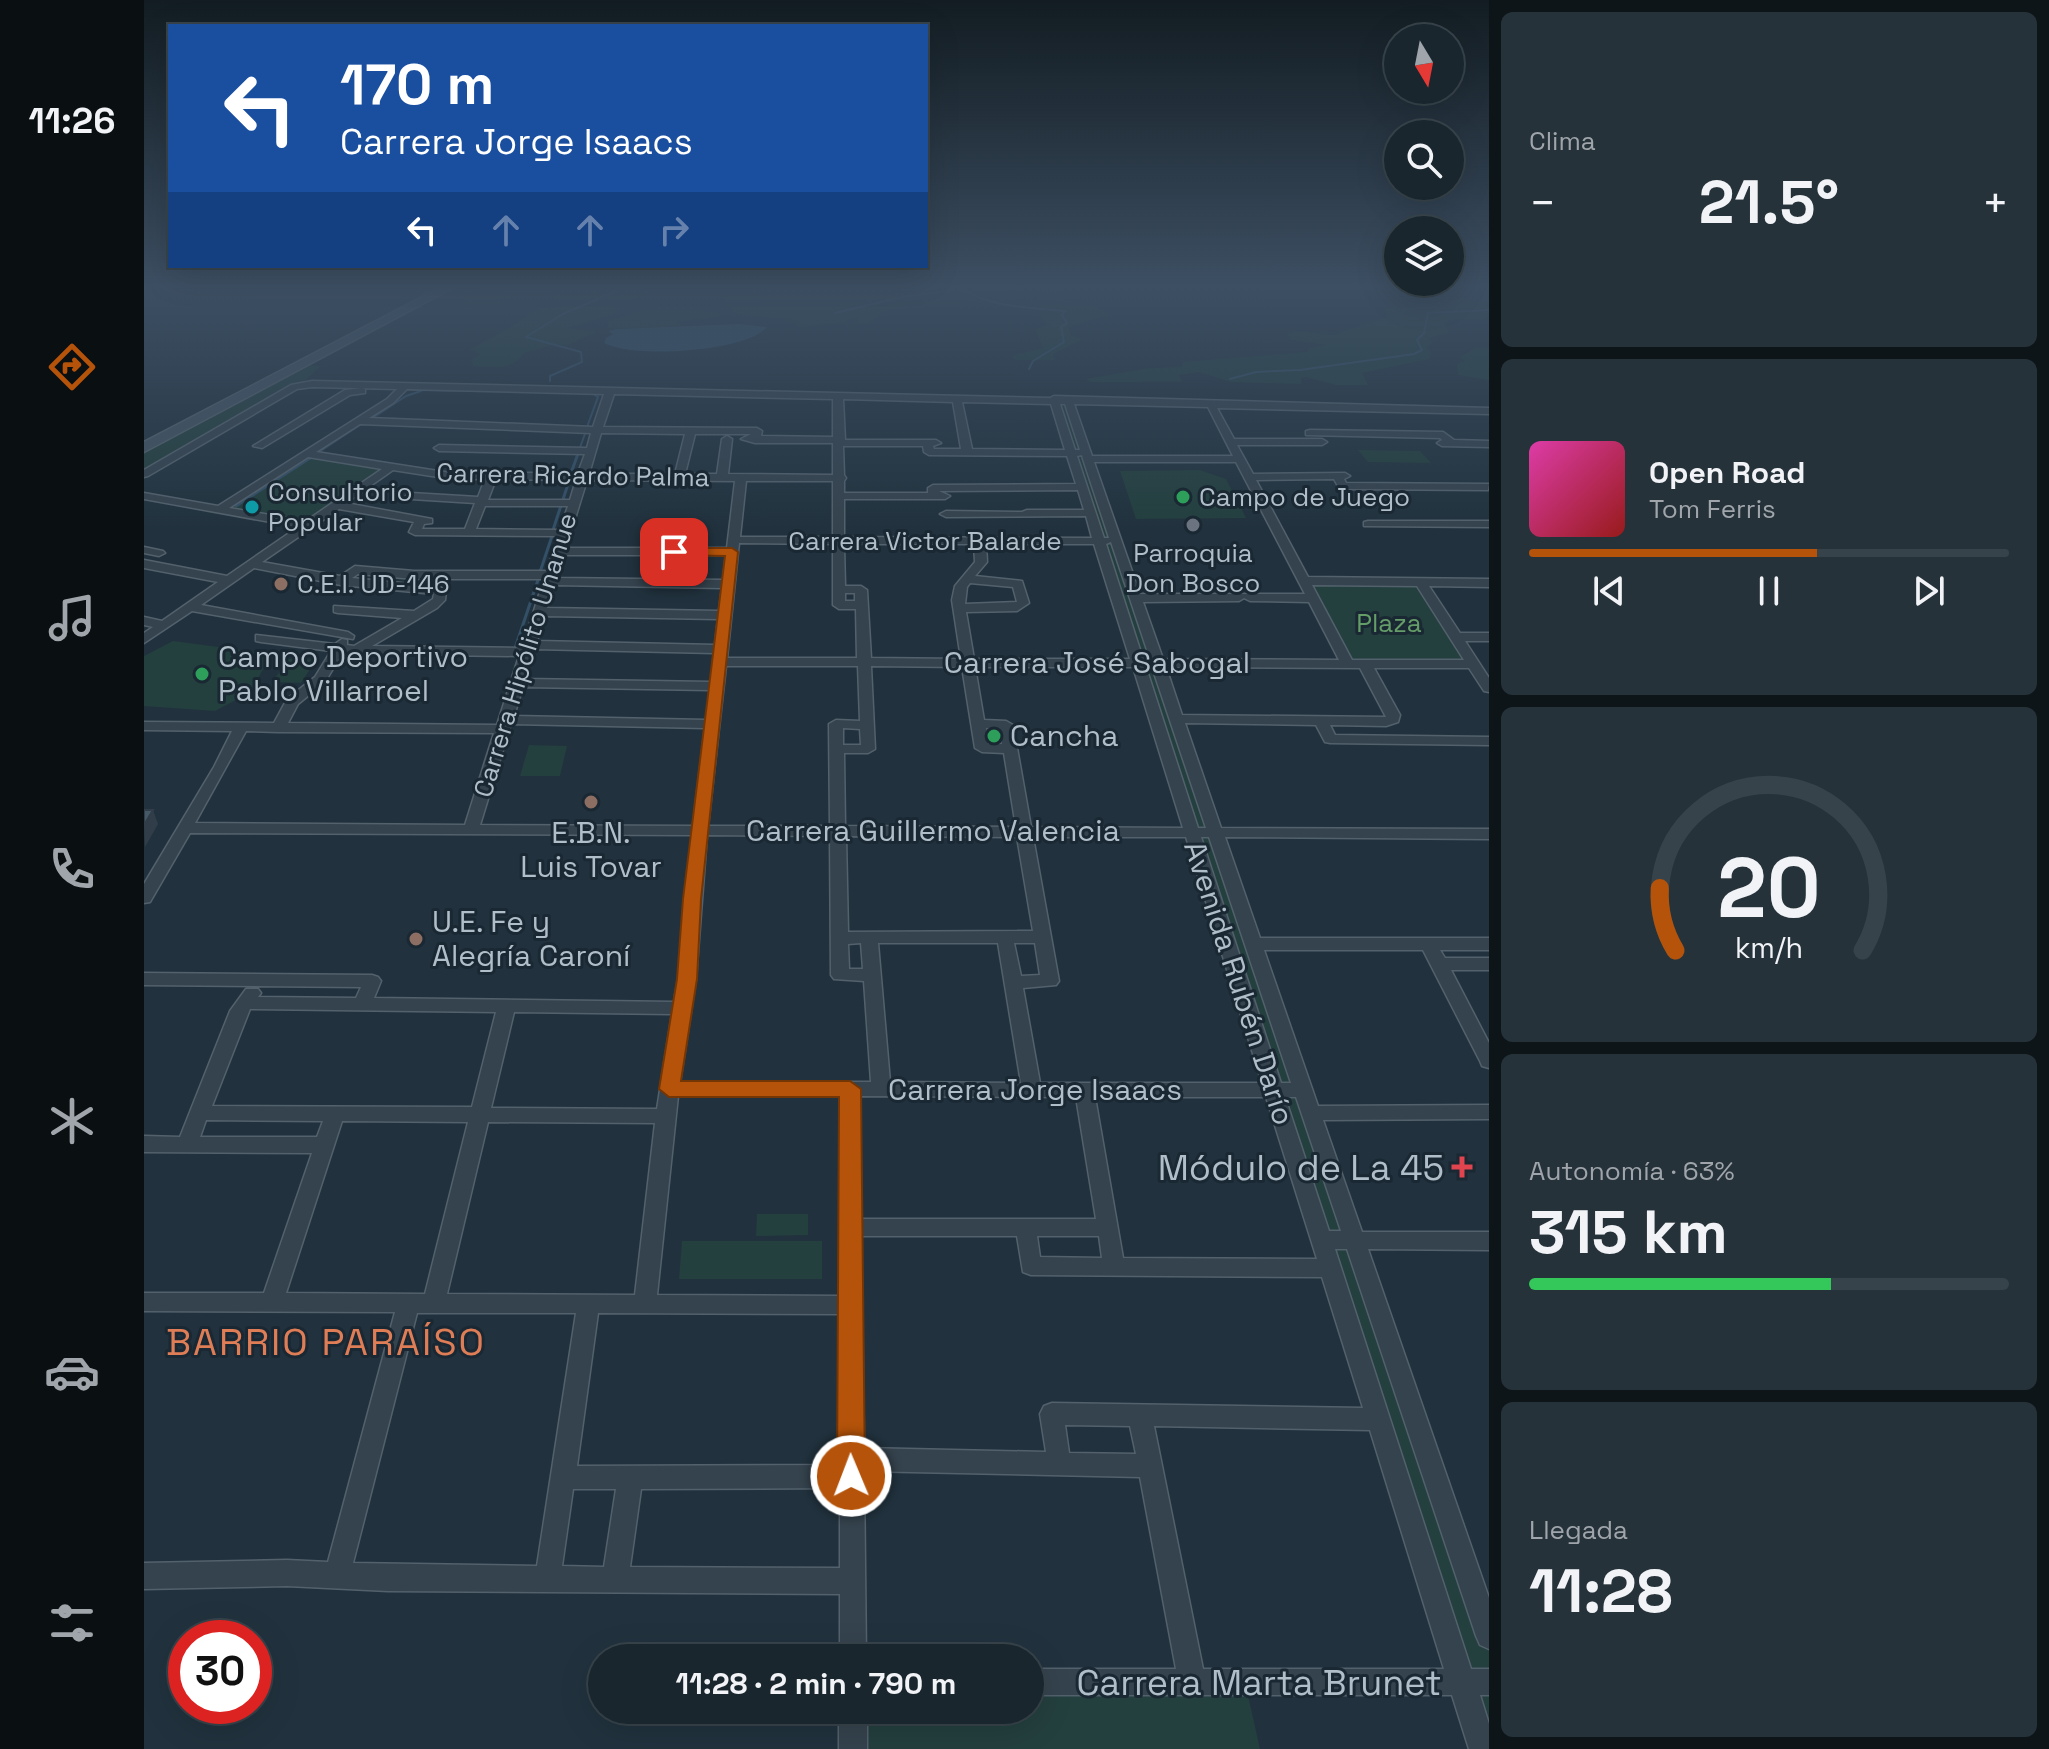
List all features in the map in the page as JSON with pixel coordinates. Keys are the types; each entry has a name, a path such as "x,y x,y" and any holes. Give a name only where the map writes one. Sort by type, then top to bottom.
{"main road":[{"path":"144,448 298,367"}],"street":[{"path":"144,474 299,386 1054,399 1489,411"},
{"path":"220,509 358,421 402,389"},
{"path":"258,446 350,391 402,389"},
{"name":"Carrera Hipólito Unanue","path":"471,829 558,551 566,503 582,477 583,451 597,430 610,390"},
{"path":"837,749 868,749 861,590 838,589 841,478 838,395"},
{"path":"957,398 966,448"},
{"name":"Avenida Rubén Darío","path":"1054,399 1483,1749"},
{"name":"Avenida Rubén Darío","path":"1068,400 1489,1636"},
{"path":"1210,403 1348,664"},
{"path":"358,421 597,430 727,439 928,443 929,452 966,448 1087,456 1239,459"},
{"path":"690,435 757,431 755,440"},
{"path":"1230,442 1347,442 1341,434 1408,434 1415,442 1489,444"},
{"path":"679,477 690,435"},
{"path":"722,477 727,439"},
{"path":"439,448 583,451"},
{"name":"Carrera Ricardo Palma","path":"306,454 434,474 841,478"},
{"path":"144,639 390,468"},
{"path":"434,474 411,496 566,503"},
{"path":"471,528 492,476"},
{"path":"1248,477 1337,476 1343,486 1488,487 1485,478"},
{"path":"645,1303 669,1089 683,1008 700,830 741,478"},
{"path":"841,496 934,496 1081,487"},
{"path":"974,492 978,514"},
{"path":"144,496 308,525"},
{"path":"337,505 418,526 563,533"},
{"path":"946,514 1089,513"},
{"path":"1407,524 1487,527"},
{"name":"Carrera Victor Balarde","path":"558,551 837,540 1116,541"},
{"path":"980,540 981,562 960,589 959,608 982,748 1010,749"},
{"path":"144,550 159,553 144,564"},
{"path":"144,564 228,580"},
{"path":"252,564 341,581 440,591 439,600 356,650"},
{"path":"341,581 355,570 438,576 728,584"},
{"path":"431,588 438,576"},
{"path":"959,608 1017,607 1023,603 1018,584 967,579"},
{"path":"1304,581 1489,583"},
{"path":"1421,583 1489,688"},
{"path":"1135,598 1313,598"},
{"path":"190,607 278,626 348,636 320,679 292,702 278,728"},
{"path":"338,609 417,615"},
{"path":"539,612 725,615"},
{"path":"144,621 164,625"},
{"name":"Carrera José Sabogal","path":"278,626 261,638 356,650 528,648 864,662 1473,664"},
{"path":"1456,637 1489,637"},
{"path":"1177,719 1386,722 1393,715 1365,664"},
{"path":"517,683 717,686"},
{"path":"1321,721 1330,739 1489,741"},
{"path":"1386,722 1396,740"},
{"path":"144,726 278,728 712,724"},
{"path":"866,725 836,724 840,975 872,975"},
{"path":"978,724 1006,725 1050,981 1013,982"},
{"path":"145,894 240,728"},
{"name":"Carrera Guillermo Valencia","path":"185,828 1489,834"},
{"path":"1005,937 1032,1090"},
{"path":"840,938 1041,937"},
{"path":"869,938 881,1089"},
{"path":"1254,944 1489,944"},
{"path":"1429,944 1489,1061"},
{"path":"1440,964 1489,964"},
{"path":"144,979 372,981 363,1004"},
{"path":"187,1144 239,1011 248,1003 257,981"},
{"path":"248,1003 683,1008"},
{"path":"434,1302 506,1007"},
{"name":"Carrera Jorge Isaacs","path":"669,1089 1304,1090"},
{"path":"850,1089 853,1644"},
{"path":"1084,1090 1114,1266"},
{"path":"1311,1113 1489,1112"},
{"path":"200,1113 666,1116"},
{"path":"272,1302 335,1113"},
{"path":"144,1144 326,1145"},
{"path":"849,1227 1106,1228"},
{"path":"1026,1229 1031,1266 1330,1268"},
{"path":"1322,1240 1489,1241"},
{"path":"144,1302 849,1305"},
{"path":"337,1575 409,1302"},
{"path":"548,1578 589,1303"},
{"path":"1059,1463 1052,1414 1378,1419"},
{"path":"1140,1415 1192,1683"},
{"path":"563,1478 1059,1463 1148,1466"},
{"path":"615,1579 630,1478"},
{"path":"144,1576 852,1581"},
{"name":"Carrera Marta Brunet","path":"1044,1682 1489,1682"},
{"path":"853,1724 853,1749"}],"green space":[{"path":"292,367 320,367 299,386 144,474 144,448"},
{"path":"1393,367 1362,373 1368,385 1336,385 1306,377 1301,378 1301,384 1231,382 1199,372 1179,375 1182,382 1091,382 1086,379 1150,368"},
{"path":"1457,367 1489,367 1489,380 1458,375"},
{"path":"1054,399 1068,400 1489,1636 1489,1749"},
{"path":"1358,450 1420,451 1431,463 1368,462"},
{"path":"306,454 390,468 308,525 220,509"},
{"name":"Campo de Juego","path":"1200,470 1226,479 1246,518 1136,519 1120,471"},
{"name":"Plaza","path":"1304,581 1421,583 1473,664 1348,664"},
{"name":"Campo Deportivo Pablo Villarroel","path":"173,641 271,654 251,692 215,711 144,706 144,656"},
{"path":"289,659 316,660 301,683 272,682"},
{"path":"529,745 567,746 560,776 520,776"},
{"path":"757,1214 808,1214 808,1235 756,1236"},
{"path":"682,1241 822,1241 822,1279 679,1279"},
{"path":"1044,1682 1245,1682 1260,1749 853,1749 853,1724 1044,1724"}],"building":[{"path":"144,810 153,810 144,825"}],"waterway":[{"path":"550,381 550,376 571,367"},
{"path":"1230,379 1256,372 1324,367"},
{"path":"315,387 387,389"},
{"path":"414,390 539,392"},
{"path":"371,419 406,396 421,391"},
{"path":"587,427 598,397 592,393"},
{"path":"319,452 363,423"},
{"path":"578,453 586,431"},
{"path":"571,473 579,451"},
{"path":"236,506 310,458"},
{"path":"553,530 569,481"},
{"path":"540,572 552,536"},
{"path":"515,648 538,580"}],"place":[{"name":"Campo de Juego","path":"1183,497"},
{"name":"Consultorio Popular","path":"252,507"},
{"name":"Parroquia Don Bosco","path":"1193,525"},
{"name":"C.E.I. UD-146","path":"281,584"},
{"name":"Campo Deportivo Pablo Villarroel","path":"202,674"},
{"name":"Cancha","path":"994,736"},
{"name":"E.B.N. Luis Tovar","path":"591,802"},
{"name":"U.E. Fe y Alegría Caroní","path":"416,939"},
{"name":"Módulo de La 45","path":"1462,1167"}],"district":[{"name":"BARRIO PARAÍSO","path":"326,1342"}],"route":[{"path":"674,552 732,552 692,899 687,979 669,1089 850,1089 851,1476"}]}
